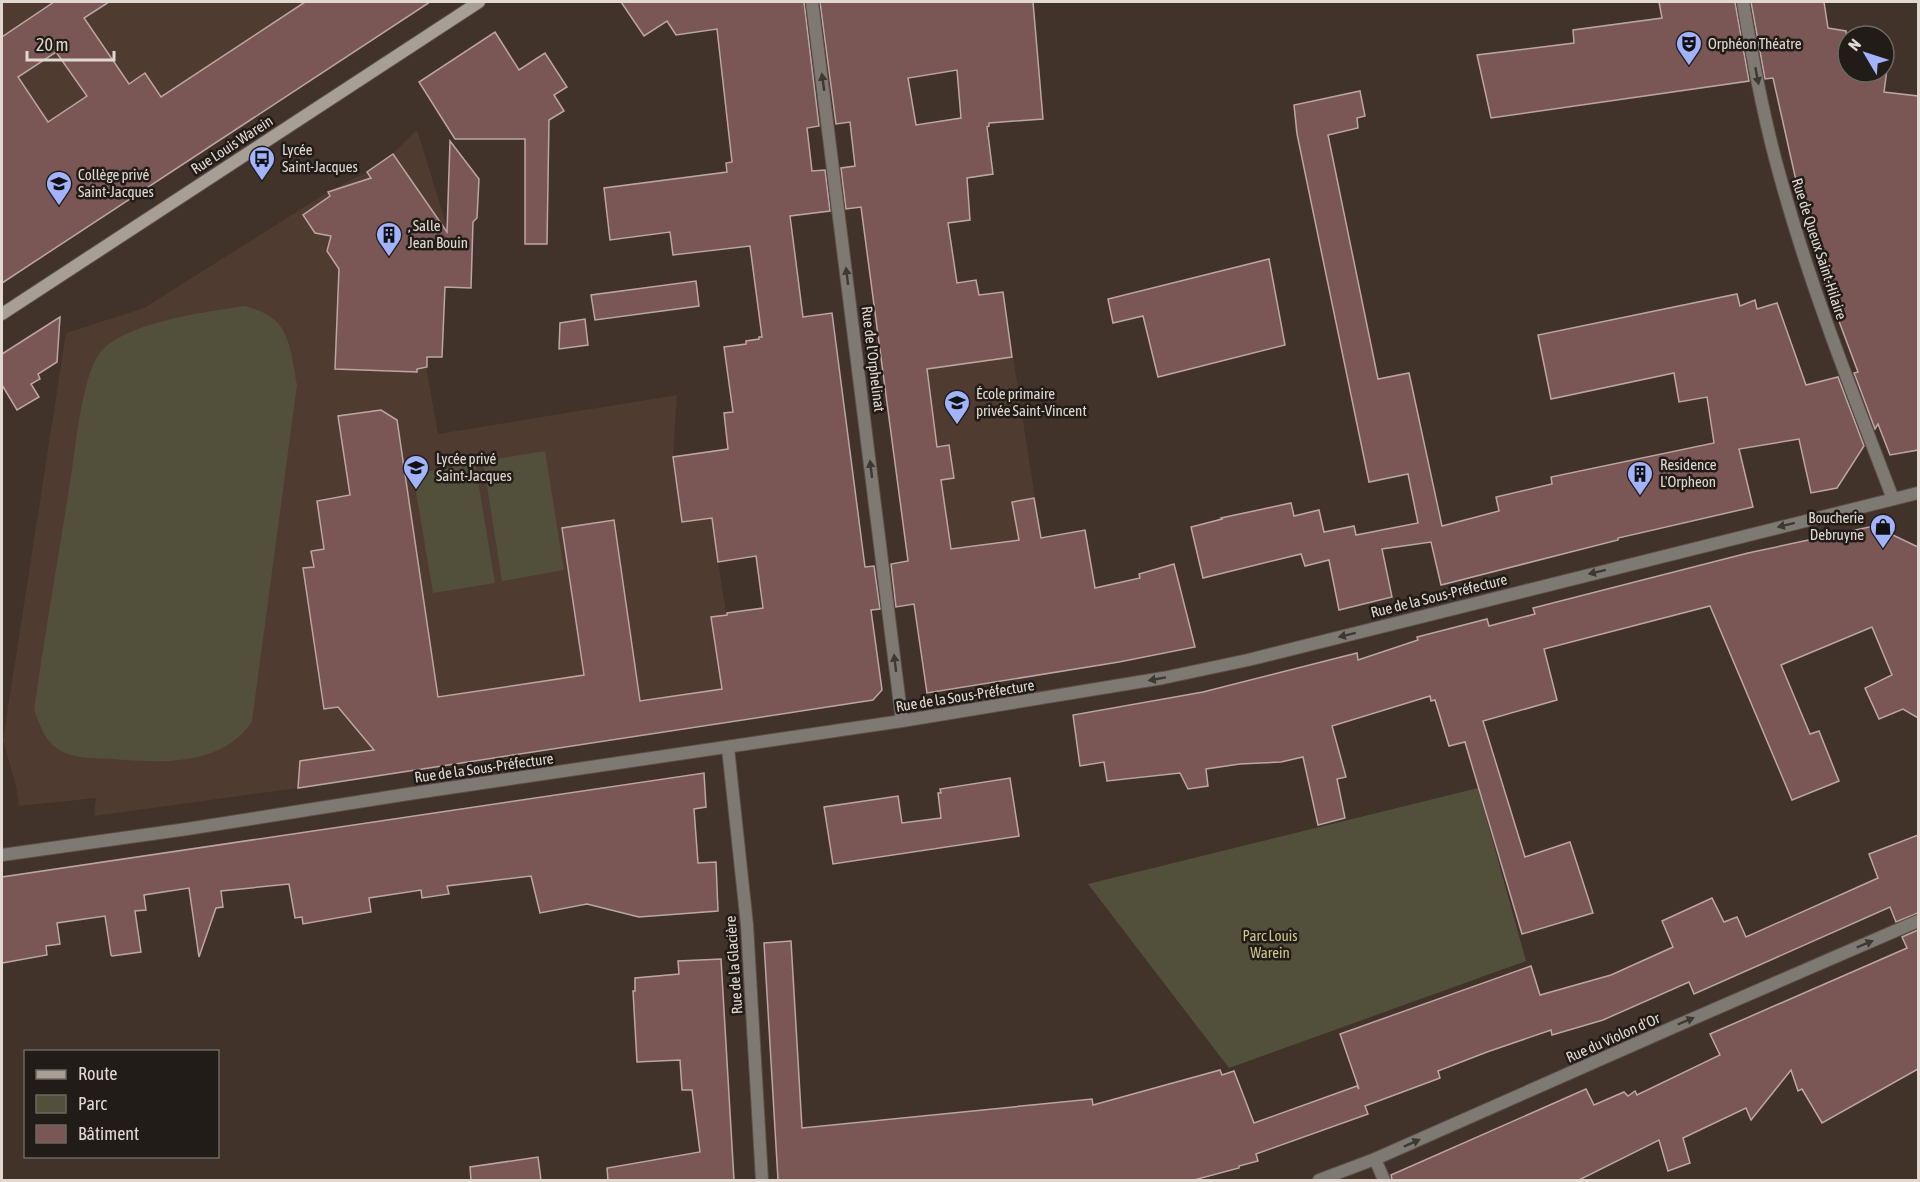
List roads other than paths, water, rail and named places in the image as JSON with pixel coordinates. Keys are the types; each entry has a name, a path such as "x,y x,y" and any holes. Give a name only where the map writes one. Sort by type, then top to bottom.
{"main road":[{"name":"Rue Louis Warein","path":"2,314 478,2"}],"street":[{"name":"Rue de l'Orphelinat","path":"812,2 902,721"},
{"name":"Rue de Queux Saint-Hilaire","path":"1743,2 1763,110 1780,178 1809,272 1893,499"},
{"name":"Rue de la Sous-Préfecture","path":"2,855 187,830 419,792 728,748 1062,696 1218,666 1918,493"},
{"name":"Rue de la Glacière","path":"728,748 747,925 762,1180"},
{"name":"Rue du Violon d'Or","path":"1319,1180 1375,1160 1918,921"},
{"path":"1375,1160 1384,1180"}],"place":[{"name":"Orphéon Théatre","path":"1689,67"},
{"name":"Lycée Saint-Jacques","path":"262,182"},
{"name":"Collège privé Saint-Jacques","path":"59,207"},
{"name":", Salle Jean Bouin","path":"389,258"},
{"name":"École primaire privée Saint-Vincent","path":"957,426"},
{"name":"Lycée privé Saint-Jacques","path":"416,491"},
{"name":"Residence L'Orpheon","path":"1640,497"},
{"name":"Boucherie Debruyne","path":"1883,550"}],"park label":[{"name":"Parc Louis Warein","path":"1270,944"}]}
